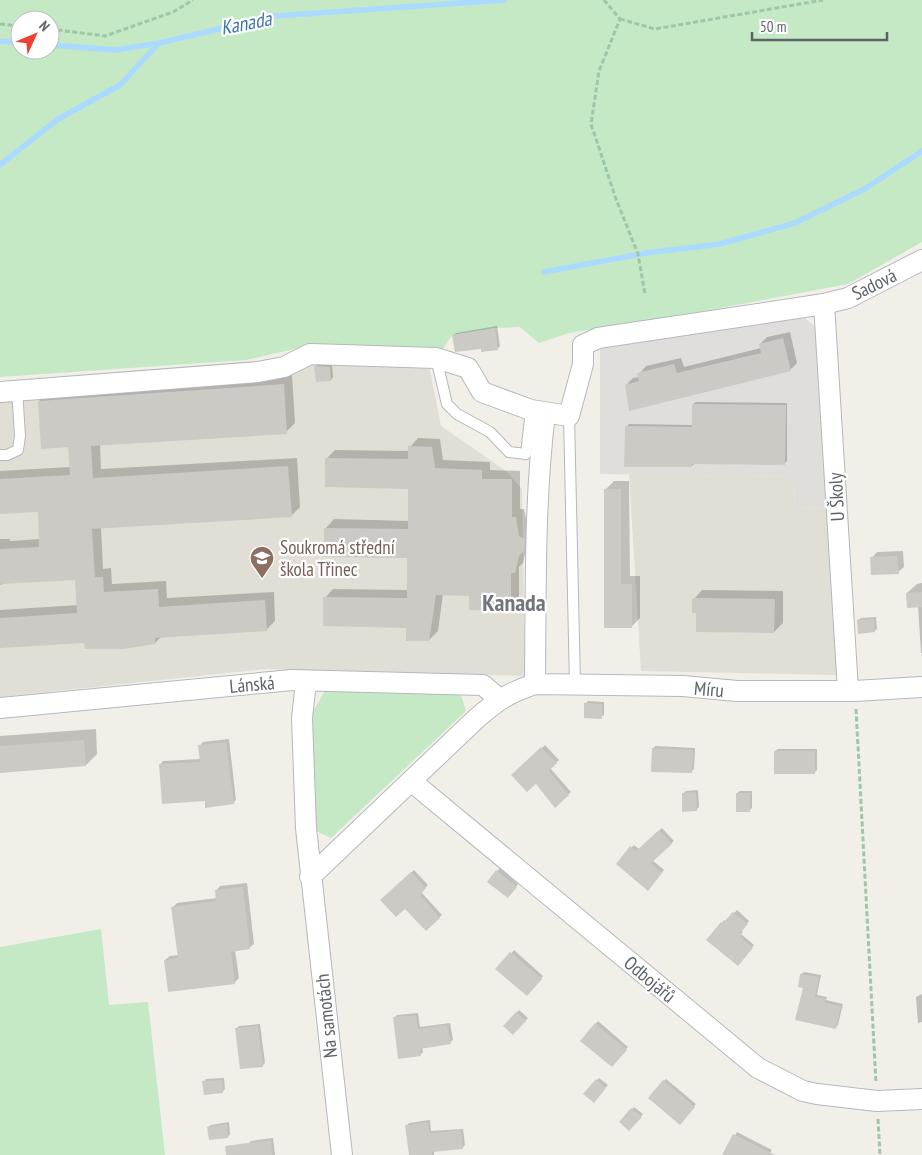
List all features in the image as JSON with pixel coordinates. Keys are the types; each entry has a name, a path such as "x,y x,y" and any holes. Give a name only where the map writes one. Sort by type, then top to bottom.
{"street":[{"name":"Sadová","path":"569,416 584,364 583,345 598,338 824,304 848,298 922,260"},
{"name":"U Školy","path":"824,304 852,691"},
{"path":"9,390 258,372 284,367 310,354 436,358 468,368 482,392 538,412 569,416"},
{"path":"535,684 536,556 541,446 538,412"},
{"name":"Lánská","path":"0,708 292,680 306,682 484,685 499,699"},
{"name":"Na samotách","path":"306,682 302,718 306,828 342,1155"},
{"name":"Míru","path":"499,699 515,690 535,684 683,686 737,691 852,691 922,687"},
{"path":"310,877 499,699"},
{"name":"Odbojářů","path":"411,781 758,1068 803,1091 817,1094 877,1101 922,1099"}],"lane":[{"path":"436,358 447,404 457,414 490,432 509,452 526,454 538,412"},
{"path":"0,455 7,455 18,450 20,436 9,390"},
{"path":"569,416 575,685"}],"path":[{"path":"60,30 105,36 173,12 193,0"},
{"path":"604,0 620,19 655,29 823,0"},
{"path":"620,19 599,71 592,124 616,199 638,254 646,294"},
{"path":"852,691 880,1155"}],"shaded area":[{"path":"804,317 819,330 831,507 795,508 794,477 600,474 600,346"},
{"name":"Soukromá střední škola Třinec","path":"314,361 429,365 441,426 506,471 522,489 525,676 266,669 0,697 0,396 285,378"},
{"path":"629,474 794,477 795,508 831,507 842,669 836,675 641,671"}],"green space":[{"path":"0,0 922,0 922,242 848,284 710,310 569,333 539,343 520,327 495,328 452,335 442,350 308,346 246,360 0,377"},
{"path":"325,691 461,695 466,711 331,838 312,829 308,720"},
{"path":"101,929 109,1005 148,1002 165,1155 0,1155 0,947"}],"building":[{"path":"495,328 498,350 481,352 481,349 455,352 452,335"},
{"path":"783,338 791,371 629,411 625,385 639,381 637,373 674,364 677,373 761,353 759,344"},
{"path":"314,366 330,367 331,381 316,382"},
{"path":"284,384 287,434 91,446 93,478 288,466 292,517 92,529 95,577 103,577 104,592 158,589 159,607 265,600 267,631 155,638 155,644 123,649 85,649 84,643 0,648 0,618 77,613 75,580 0,584 0,549 39,547 38,512 0,514 0,479 70,475 68,447 41,449 38,401"},
{"path":"692,404 786,405 785,465 692,464 692,467 624,467 625,426 692,427"},
{"path":"408,446 432,447 435,468 482,470 482,479 512,479 512,517 516,517 519,536 525,539 524,551 519,556 515,573 511,573 511,611 469,610 469,596 436,595 429,641 406,641 406,628 323,626 323,597 407,598 407,558 324,557 324,528 408,529 408,489 325,487 325,458 408,459"},
{"path":"604,489 621,489 621,584 632,584 632,628 604,628"},
{"path":"897,556 899,574 871,575 870,557"},
{"path":"922,592 922,607 907,608 906,593"},
{"path":"692,598 775,599 774,633 696,632 696,613 692,613"},
{"path":"874,619 875,632 858,634 857,620"},
{"path":"584,703 602,704 602,719 584,718"},
{"path":"84,740 86,766 0,773 0,746"},
{"path":"226,742 234,804 205,808 205,801 162,804 159,764 200,762 198,745"},
{"path":"541,747 557,763 549,771 569,795 555,808 536,784 527,792 511,775"},
{"path":"652,748 693,750 692,773 651,772"},
{"path":"774,751 815,751 815,774 774,774"},
{"path":"696,792 697,811 682,812 682,793"},
{"path":"736,793 750,793 750,812 736,812"},
{"path":"659,830 672,844 651,863 662,873 648,891 616,864 630,846 636,851"},
{"path":"496,870 517,887 508,898 487,882"},
{"path":"411,872 426,888 420,895 440,918 426,931 405,909 396,917 380,900"},
{"path":"243,887 250,949 231,952 235,984 168,992 164,960 178,958 171,907 216,901 215,890"},
{"path":"733,912 748,924 740,933 742,935 740,937 753,948 738,966 706,940 721,922 723,923"},
{"path":"510,952 542,979 527,996 495,969"},
{"path":"800,974 819,977 815,997 826,999 825,1003 841,1006 836,1029 795,1020 803,988 798,987"},
{"path":"516,1012 526,1021 513,1035 503,1026"},
{"path":"416,1015 418,1029 447,1025 451,1044 420,1049 421,1056 398,1059 393,1017"},
{"path":"595,1023 627,1050 612,1067 580,1041"},
{"path":"258,1026 263,1067 240,1069 235,1028"},
{"path":"596,1079 606,1088 594,1103 583,1094"},
{"path":"222,1080 223,1093 204,1095 202,1081"},
{"path":"663,1080 695,1107 680,1125 648,1098"},
{"path":"631,1108 642,1117 629,1131 619,1122"},
{"path":"428,1122 429,1133 461,1130 463,1149 432,1152 432,1155 409,1155 405,1125"},
{"path":"227,1124 228,1138 209,1140 207,1127"},
{"path":"733,1134 775,1155 722,1155"},
{"path":"271,1140 272,1155 226,1155 225,1146"}],"waterway":[{"name":"Kanada","path":"60,46 115,50 159,43 275,16 504,0"},
{"name":"Kanada","path":"0,41 10,42"},
{"path":"0,165 58,119 120,85 159,43"},
{"path":"544,272 646,253 720,244 795,223 866,188 922,151"}],"place":[{"name":"Soukromá střední škola Třinec","path":"262,579"}],"district":[{"name":"Kanada","path":"514,602"}]}
